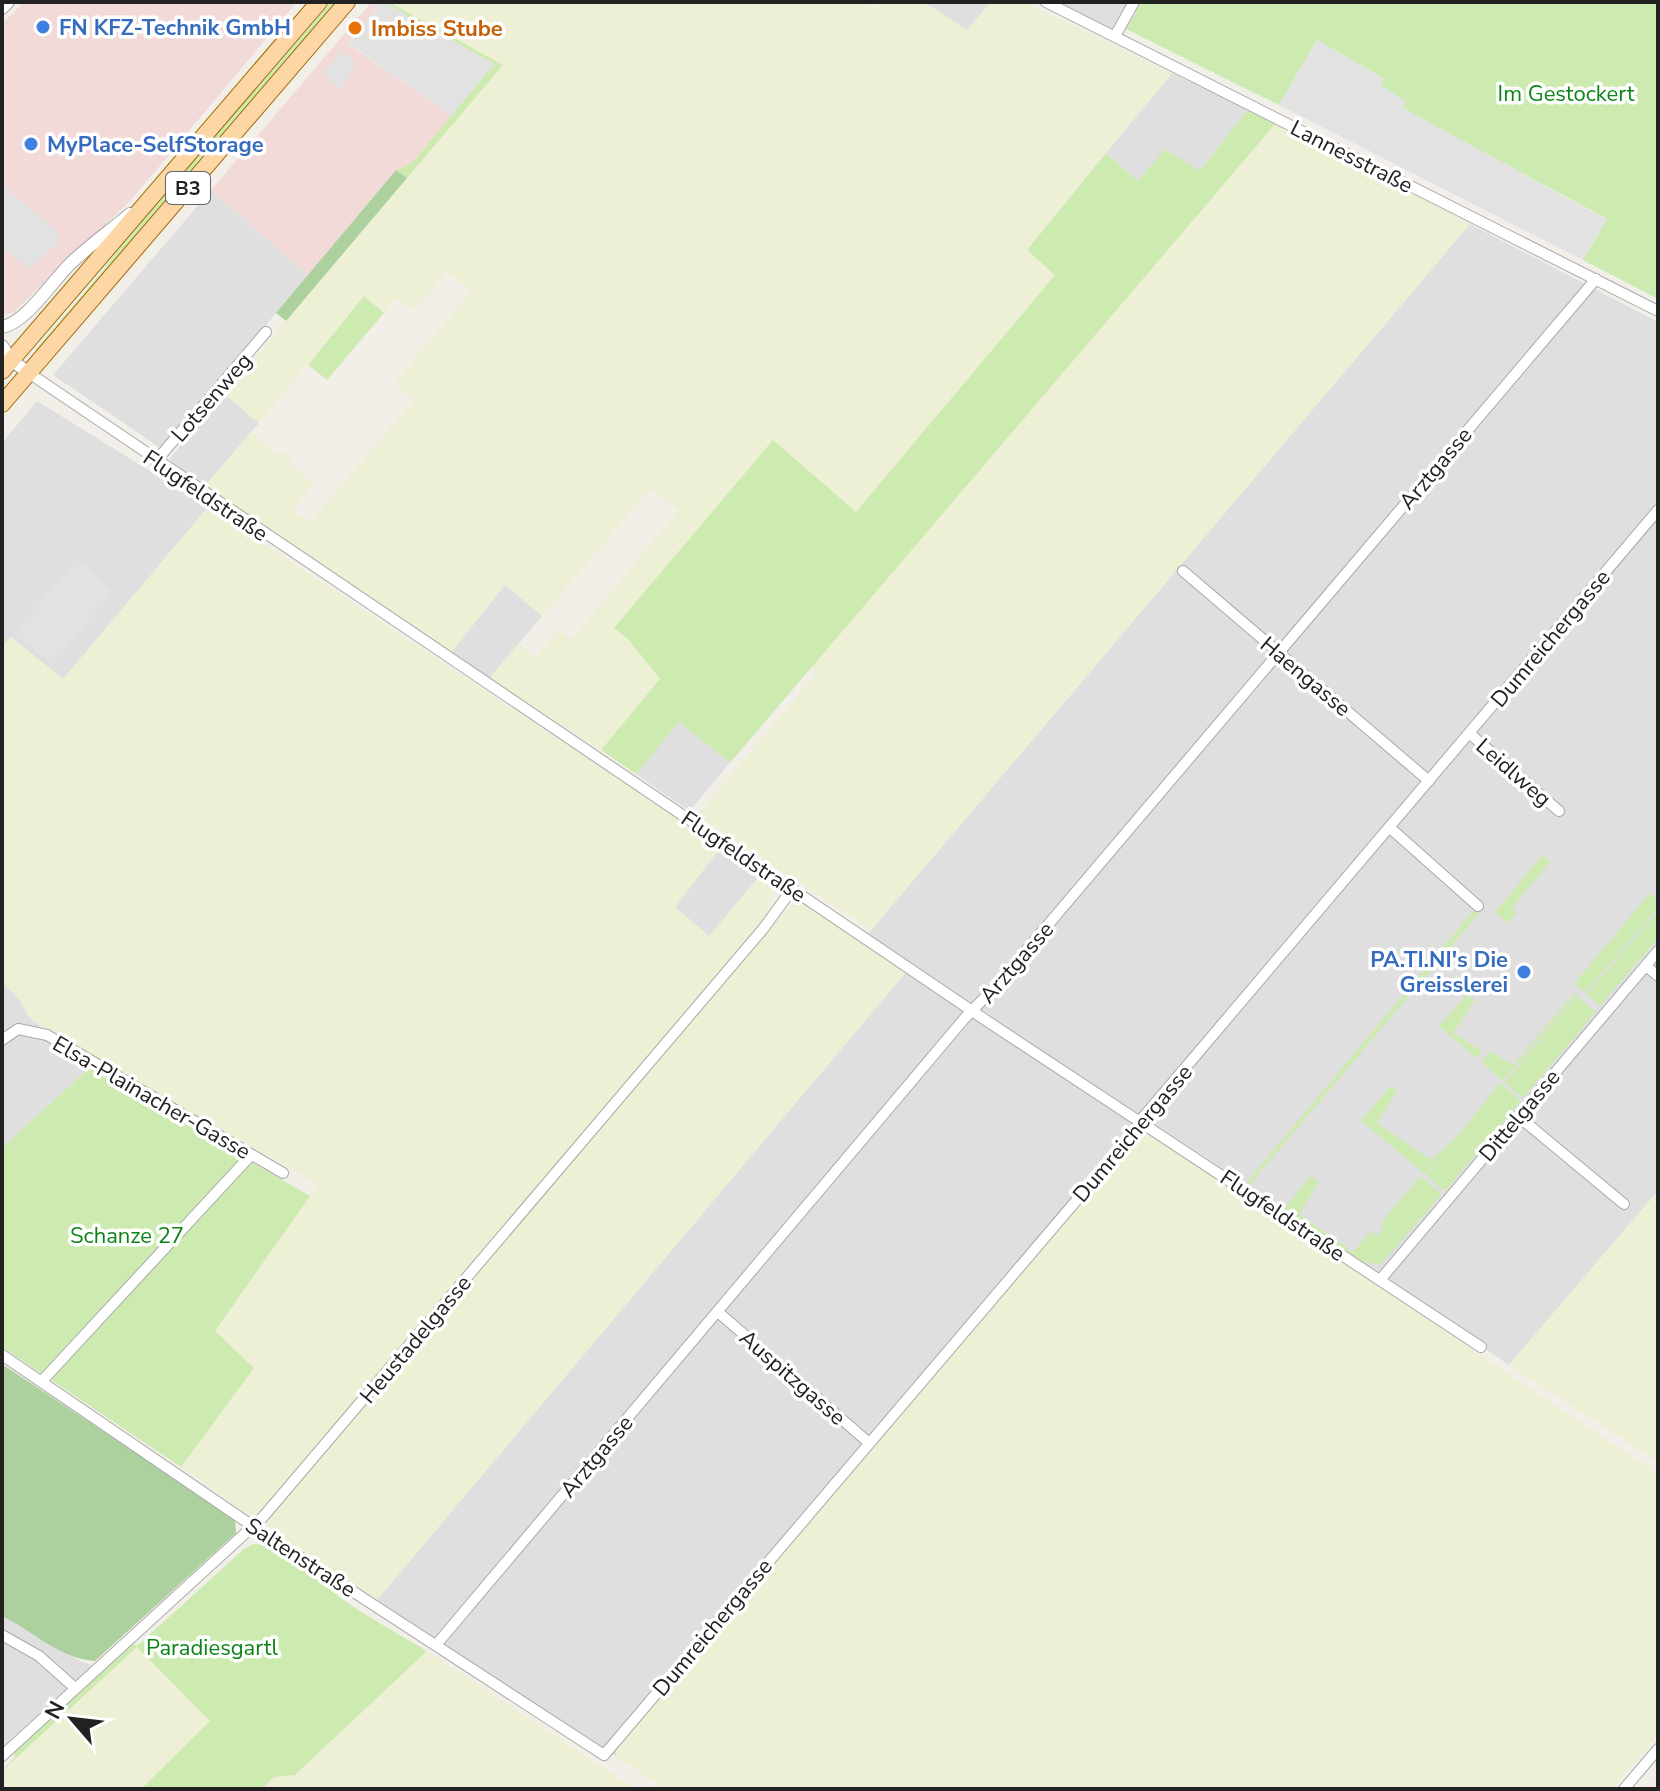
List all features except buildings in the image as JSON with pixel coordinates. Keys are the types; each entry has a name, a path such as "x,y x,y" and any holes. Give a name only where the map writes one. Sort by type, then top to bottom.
{"main road":[{"name":"B3","path":"4,359 169,179 319,2"},
{"name":"B3","path":"2,404 347,2"}],"street":[{"path":"2,8 8,2"},
{"name":"Lannesstraße","path":"1046,2 1658,311"},
{"path":"1115,36 1134,2"},
{"path":"2,327 24,315 69,265 169,179"},
{"name":"Arztgasse","path":"436,1645 954,1031 1596,279"},
{"name":"Lotsenweg","path":"156,461 266,332"},
{"name":"Flugfeldstraße","path":"4,359 1481,1347"},
{"name":"Dumreichergasse","path":"604,1755 1133,1134 1141,1120 1658,510"},
{"name":"Haengasse","path":"1183,571 1429,781"},
{"name":"Leidlweg","path":"1469,733 1559,811"},
{"path":"1389,827 1478,906"},
{"name":"Heustadelgasse","path":"2,1756 254,1527 702,1001 793,888"},
{"name":"Dittelgasse","path":"1380,1280 1658,951"},
{"path":"1646,966 1658,976"},
{"name":"Elsa-Plainacher-Gasse","path":"2,1040 18,1029 47,1035 283,1173"},
{"path":"1518,1116 1624,1204"},
{"path":"42,1381 251,1155"},
{"name":"Auspitzgasse","path":"718,1312 868,1442"},
{"name":"Saltenstraße","path":"2,1355 254,1527 604,1755"},
{"path":"2,1635 39,1656 75,1688"},
{"path":"1624,1789 1658,1749"}],"shaded area":[{"path":"24,2 297,2 131,200 13,313 2,314 2,24"},
{"path":"371,2 384,2 494,64 452,115 348,43 377,9"},
{"path":"924,2 991,2 967,30"},
{"path":"1058,2 1128,2 1112,28"},
{"path":"370,4 377,8 360,29 362,31 348,44 452,115 412,163 396,170 308,275 211,190"},
{"name":"Im Gestockert","path":"1317,40 1384,79 1380,85 1406,101 1403,108 1607,220 1583,260 1279,105"},
{"path":"341,51 356,63 340,90 322,73"},
{"path":"1172,73 1248,109 1200,171 1138,181 1106,153"},
{"path":"2,185 60,234 57,245 27,268 9,251 2,254"},
{"path":"211,190 308,275 162,449 53,375"},
{"path":"1470,224 1658,322 1658,1191 1509,1365 1154,1124 616,1750 617,1757 377,1600 906,972 862,941"},
{"path":"224,394 259,423 204,487 175,467 170,458"},
{"path":"37,401 208,507 63,680 11,637 2,647 2,443"},
{"path":"77,559 113,591 52,665 14,634"},
{"path":"505,584 542,616 489,679 451,653"},
{"path":"679,721 730,763 689,811 636,774"},
{"path":"721,847 762,873 710,937 675,907"},
{"path":"2,982 20,1000 29,1017 89,1068 2,1148"},
{"path":"2,1616 93,1666 2,1748"}],"green space":[{"path":"331,2 340,2 40,354 35,350 120,247"},
{"path":"384,2 503,65 407,178 396,170 412,163 494,64"},
{"path":"389,2 863,2 874,10 881,2 924,2 967,30 991,2 1024,2 1172,73 1027,249 1055,275 856,512 773,440 615,628 628,639 660,679 601,750 489,679 518,644 535,658 559,630 571,640 678,511 651,488 542,616 505,585 451,653 204,487 251,432 275,453 285,453 293,460 290,464 314,484 293,509 309,523 414,400 394,384 471,291 447,272 414,311 397,298 384,313 364,296 259,423 224,394 502,65"},
{"name":"Im Gestockert","path":"1142,2 1658,2 1658,299 1583,260 1607,219 1402,108 1380,85 1383,78 1317,40 1279,105 1126,29"},
{"path":"1248,109 1276,123 730,763 679,722 636,774 601,750 660,679 628,639 614,628 773,440 856,512 1055,275 1027,250 1106,153 1138,181 1165,149 1200,171"},
{"path":"1276,123 1470,224 871,930 697,815 816,674 810,668"},
{"path":"396,170 407,178 286,321 276,313"},
{"path":"364,296 384,313 327,380 308,365"},
{"path":"208,507 721,847 675,907 709,936 762,873 772,893 763,920 262,1510 253,1515 248,1515 181,1467 253,1368 215,1332 318,1184 46,1031 29,1017 20,1000 2,982 2,647 11,637 63,679"},
{"path":"1543,855 1550,862 1512,908 1517,913 1508,923 1495,912"},
{"path":"1650,893 1658,900 1658,908 1585,993 1574,984"},
{"path":"796,903 808,905 907,971 377,1600 268,1528 269,1519 786,910"},
{"path":"1476,908 1480,912 1249,1185 1246,1183"},
{"path":"1658,911 1658,938 1600,1006 1587,994"},
{"path":"1575,992 1577,994 1503,1081 1481,1062 1490,1052 1513,1065"},
{"path":"1466,995 1475,1000 1453,1033 1482,1051 1477,1058 1439,1026"},
{"path":"1577,996 1596,1012 1523,1098 1505,1082"},
{"name":"Schanze 27","path":"89,1068 310,1196 215,1331 254,1368 181,1467 2,1347 2,1148"},
{"path":"1500,1083 1521,1101 1445,1191 1426,1175"},
{"path":"1391,1086 1397,1091 1377,1123 1431,1160 1459,1134 1425,1174 1361,1121"},
{"path":"1140,1132 1148,1132 1658,1474 1658,1735 1612,1789 666,1789 617,1757 616,1750 637,1723"},
{"path":"1311,1176 1319,1182 1299,1214 1353,1252 1371,1231 1377,1236 1384,1228 1380,1224 1421,1176 1442,1194 1381,1264 1363,1262 1284,1209"},
{"path":"1658,1191 1658,1462 1509,1365"},
{"path":"2,1364 235,1519 236,1533 95,1661 58,1650 2,1616"},
{"name":"Paradiesgartl","path":"253,1544 266,1546 290,1557 342,1599 427,1651 295,1775 274,1777 261,1789 141,1789 210,1721 137,1647 2,1771 15,1757 13,1753 133,1644 137,1646"},
{"path":"137,1646 210,1721 141,1789 2,1789 2,1771"},
{"path":"427,1651 635,1789 261,1789 274,1777 296,1775"}],"place":[{"name":"FN KFZ-Technik GmbH","path":"43,27"},
{"name":"Imbiss Stube","path":"355,28"},
{"name":"MyPlace-SelfStorage","path":"31,144"},
{"name":"PA.TI.NI's Die Greisslerei","path":"1524,972"}]}
